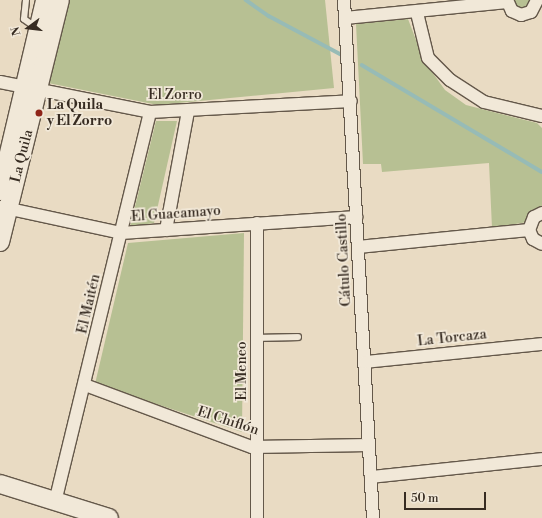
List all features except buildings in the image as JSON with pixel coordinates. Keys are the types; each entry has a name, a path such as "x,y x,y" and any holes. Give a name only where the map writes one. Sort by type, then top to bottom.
{"main road":[{"name":"La Quila","path":"0,242 4,208 30,89 38,29 45,0"},
{"name":"La Quila","path":"0,192 30,89 60,0"},
{"path":"0,484 108,518"}],"street":[{"name":"Cátulo Castillo","path":"344,0 352,101 356,218 373,518"},
{"path":"345,18 417,13 507,1 512,11 521,14 531,12 537,0"},
{"path":"417,13 428,58 450,80 484,102 542,116"},
{"name":"El Zorro","path":"0,82 150,112 352,101"},
{"path":"166,230 188,111"},
{"name":"El Maitén","path":"54,502 85,386 150,112"},
{"name":"El Guacamayo","path":"4,208 121,233 257,223 356,218"},
{"path":"542,213 534,217 529,230 533,239 542,244"},
{"name":"El Meneo","path":"257,223 257,518"},
{"path":"358,247 529,230"},
{"name":"La Torcaza","path":"365,362 542,344 542,339"},
{"name":"El Chiflón","path":"85,386 257,447 369,445"},
{"path":"371,477 542,459"}],"lane":[{"path":"26,0 24,19 38,29"},
{"path":"256,338 298,336"}],"green space":[{"path":"68,0 325,0 334,88 158,105 48,83"},
{"path":"511,0 532,0 527,8 517,9"},
{"path":"408,19 424,61 445,90 466,105 537,123 542,128 542,210 527,222 492,228 489,163 382,172 381,164 363,164 356,24"},
{"path":"156,121 177,121 154,223 130,227"},
{"path":"244,233 242,432 95,384 128,243"}],"waterway":[{"path":"246,0 269,16 344,56"},
{"path":"362,65 542,172"}],"place":[{"name":"La Quila y El Zorro","path":"39,113"}]}
